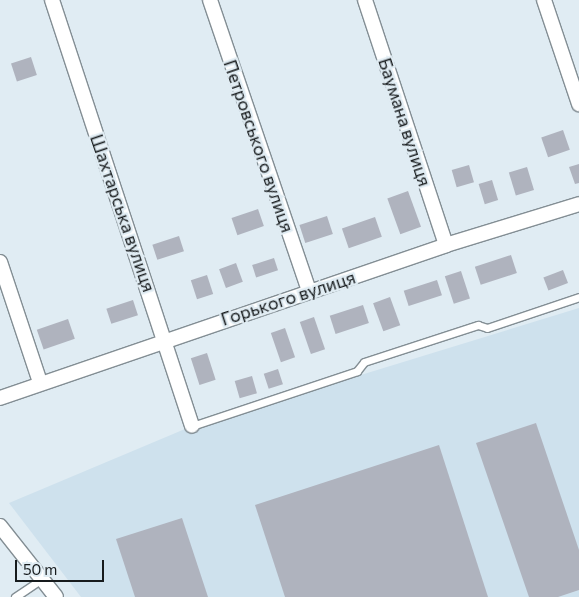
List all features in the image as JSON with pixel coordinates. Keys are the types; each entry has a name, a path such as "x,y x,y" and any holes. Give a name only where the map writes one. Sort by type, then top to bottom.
{"street":[{"name":"Шахтарська вулиця","path":"52,0 165,339 192,426"},
{"name":"Петровського вулиця","path":"210,0 309,291"},
{"name":"Баумана вулиця","path":"365,0 446,245"},
{"path":"544,0 579,104"},
{"name":"Горького вулиця","path":"0,398 40,382 165,339 446,245 579,204"},
{"path":"0,262 40,382"},
{"path":"0,526 56,597"}],"lane":[{"path":"192,426 357,370 364,362 478,325 487,328 579,297"},
{"path":"15,597 42,579"}],"shaded area":[{"path":"579,308 579,597 81,597 9,503 185,429"}],"building":[{"path":"31,57 37,75 17,82 11,63"},
{"path":"563,130 570,150 548,157 541,137"},
{"path":"579,164 579,183 575,184 569,167"},
{"path":"469,165 474,182 457,187 452,170"},
{"path":"527,167 534,190 516,196 509,173"},
{"path":"492,180 498,200 485,204 479,184"},
{"path":"408,191 421,227 400,234 387,199"},
{"path":"258,209 264,226 237,235 232,218"},
{"path":"327,216 333,234 305,243 299,225"},
{"path":"375,217 382,237 349,248 342,228"},
{"path":"179,236 184,251 157,260 152,245"},
{"path":"511,255 517,273 481,285 475,267"},
{"path":"274,258 278,270 256,277 252,265"},
{"path":"236,263 243,282 226,288 219,269"},
{"path":"563,270 568,283 548,291 543,278"},
{"path":"461,271 470,299 454,304 445,276"},
{"path":"207,275 213,294 197,299 191,280"},
{"path":"437,280 442,295 409,306 404,291"},
{"path":"390,297 400,325 383,331 373,303"},
{"path":"133,300 138,315 111,324 106,309"},
{"path":"363,305 369,323 336,334 330,316"},
{"path":"314,317 325,349 311,354 300,322"},
{"path":"68,319 75,339 44,350 37,330"},
{"path":"285,328 295,357 281,362 271,333"},
{"path":"207,353 216,380 199,385 191,358"},
{"path":"278,369 283,384 269,389 264,374"},
{"path":"252,376 257,393 240,398 235,381"},
{"path":"536,423 579,550 579,590 558,597 529,597 476,443"},
{"path":"439,445 488,597 285,597 255,505"},
{"path":"182,518 208,597 135,597 116,539"}]}
